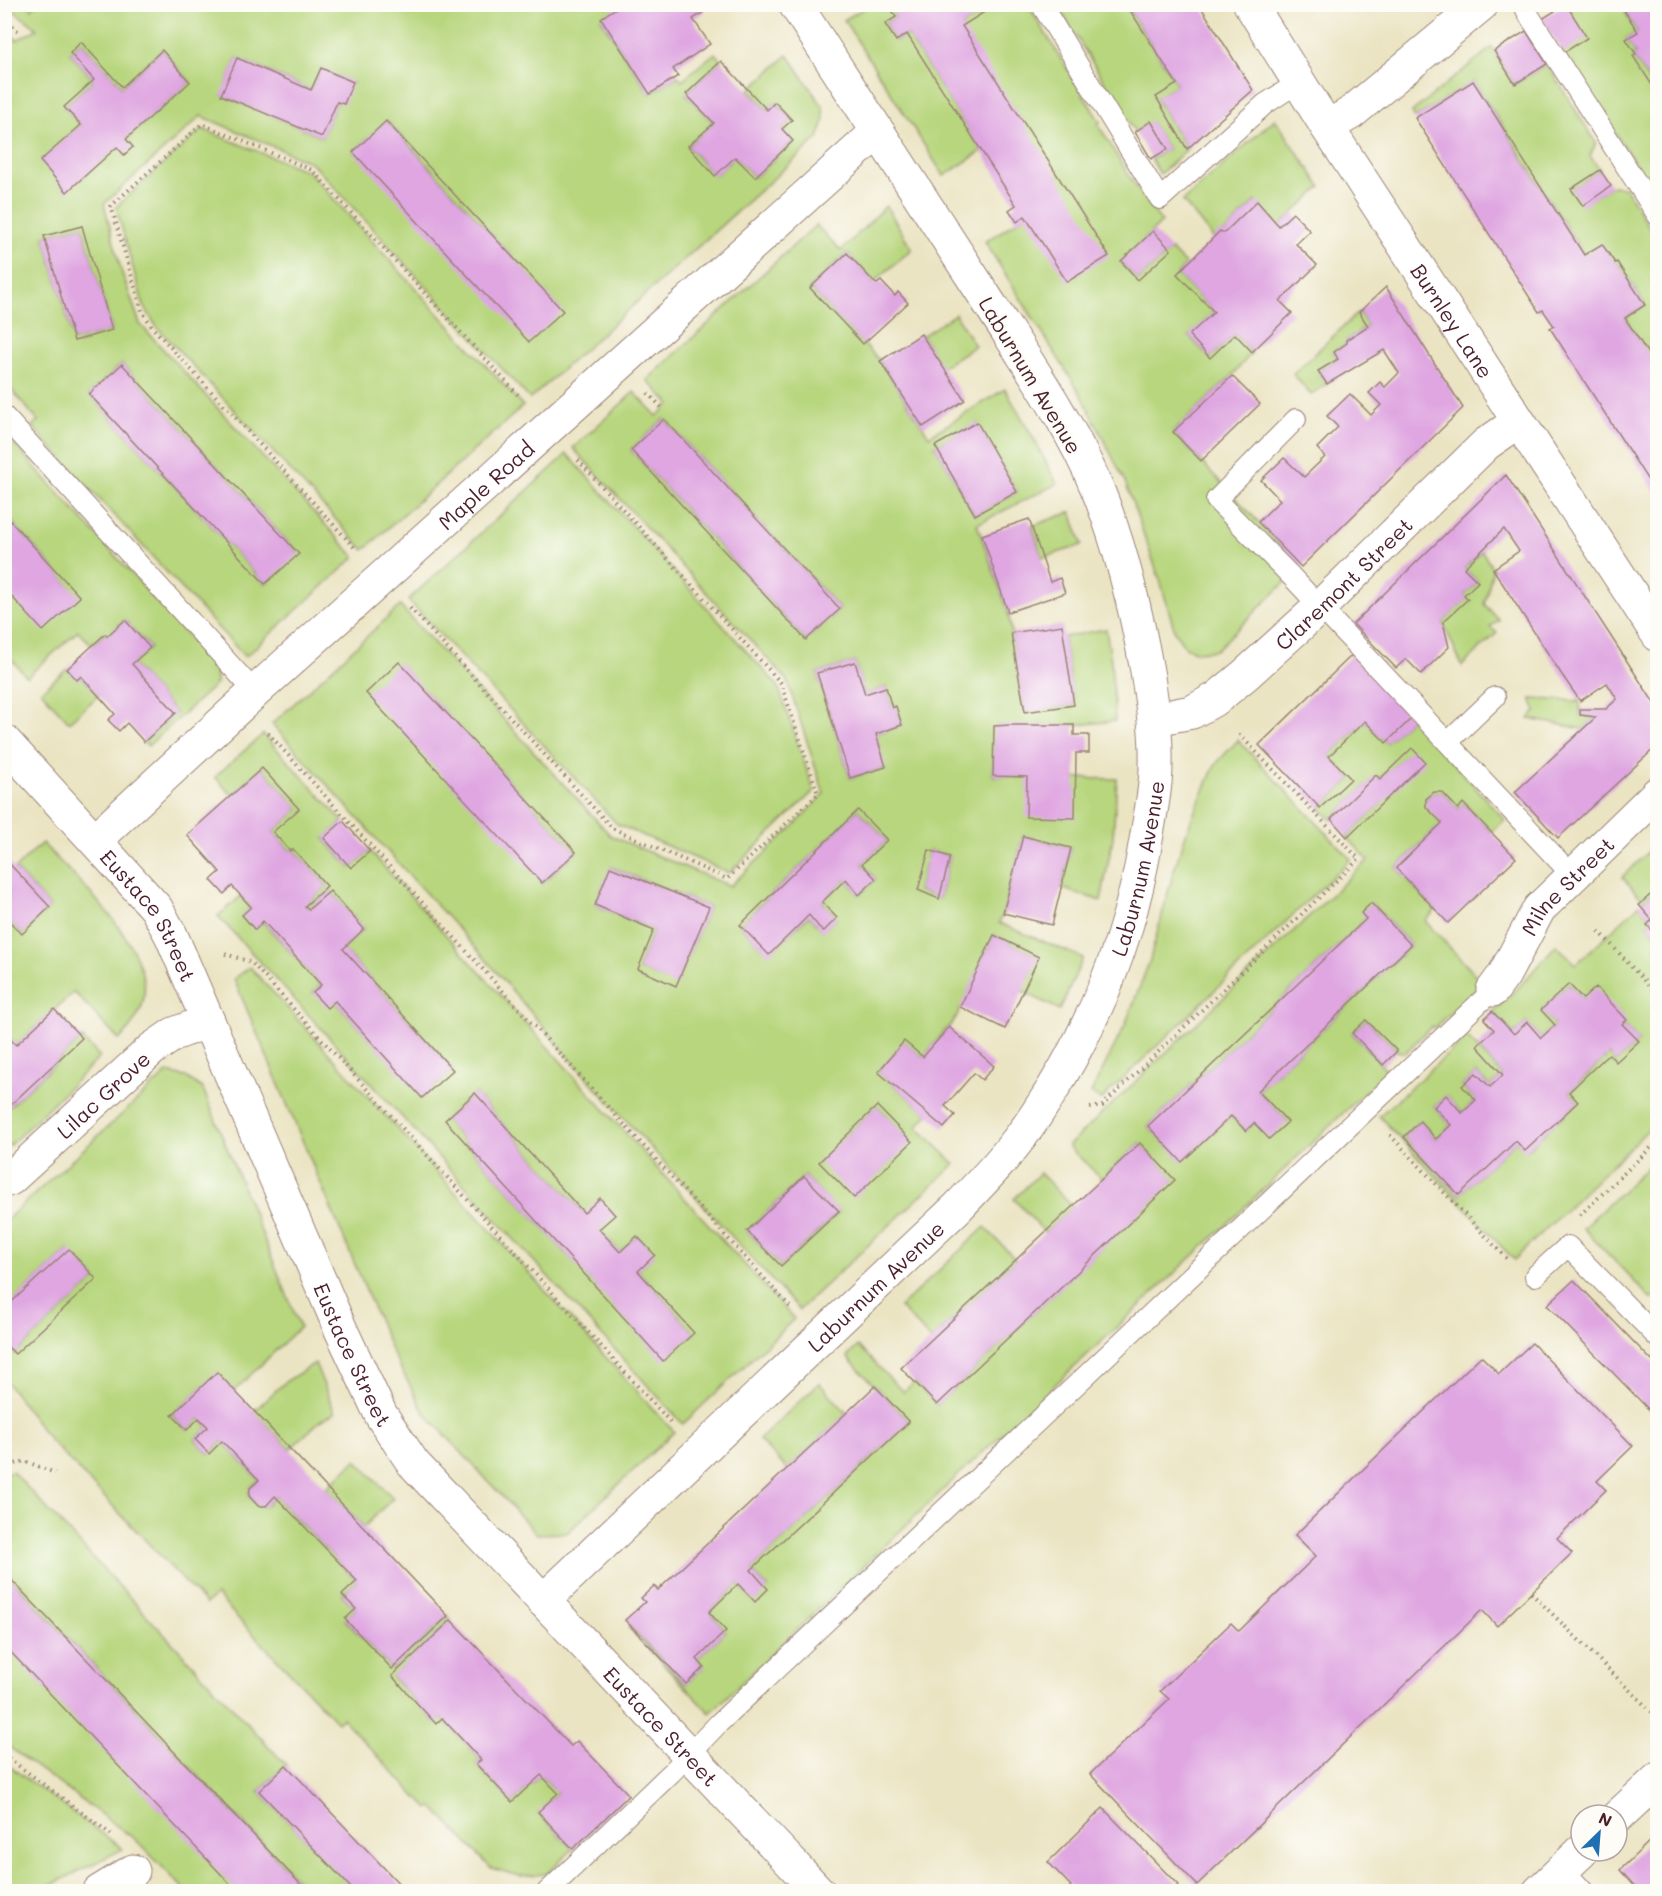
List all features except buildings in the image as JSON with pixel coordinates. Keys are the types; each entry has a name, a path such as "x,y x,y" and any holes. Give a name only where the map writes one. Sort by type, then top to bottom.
{"street":[{"name":"Laburnum Avenue","path":"543,1601 957,1208 994,1170 1035,1118 1069,1063 1092,1019 1124,937 1141,868 1150,817 1156,768 1155,719 1142,641 1123,563 1096,486 1061,416 795,4"},
{"name":"Burnley Lane","path":"1250,4 1326,127 1658,635"},
{"path":"1326,127 1351,113 1482,4"},
{"name":"Maple Road","path":"95,840 255,692 848,159 879,134"},
{"name":"Claremont Street","path":"1155,719 1192,712 1217,698 1320,607 1486,444 1518,422"},
{"name":"Eustace Street","path":"4,741 156,908 171,935 341,1330 381,1415 413,1463 819,1892"},
{"name":"Milne Street","path":"1493,990 1504,975 1539,909 1572,874 1658,793"},
{"name":"Lilac Grove","path":"4,1180 10,1179 152,1049 174,1034 208,1021"},
{"path":"1629,1806 1658,1779"},
{"path":"99,1892 134,1871"},
{"path":"1539,1892 1576,1871"}],"lane":[{"path":"1041,4 1160,199 1265,104 1299,82"},
{"path":"1523,4 1658,216"},
{"path":"4,416 255,692"},
{"path":"1296,419 1216,500 1572,874"},
{"path":"1448,742 1495,697"},
{"path":"547,1892 690,1755 710,1731 744,1698 1493,990"},
{"path":"1535,1276 1568,1246 1658,1338"}],"path":[{"path":"4,17 19,32"},
{"path":"357,550 153,328 142,311 111,206 202,124 312,170 522,400"},
{"path":"407,605 612,828 728,879 818,794 781,683 574,456"},
{"path":"1083,1108 1101,1106 1359,859 1232,727"},
{"path":"268,733 794,1312"},
{"path":"1599,931 1658,996"},
{"path":"219,952 251,962 675,1427"},
{"path":"1366,1110 1512,1264 1535,1276"},
{"path":"1568,1246 1576,1218 1658,1142"},
{"path":"4,1467 25,1461 55,1473"},
{"path":"1532,1593 1658,1718"},
{"path":"4,1755 115,1837"}],"green space":[{"path":"7,4 28,5 32,9 37,4 622,5 601,19 650,94 678,76 682,80 715,53 721,61 686,94 714,123 688,146 715,176 735,157 755,177 793,142 782,129 792,120 776,102 767,110 749,90 788,55 823,107 824,121 818,138 530,399 312,163 201,116 104,204 121,270 140,324 355,557 245,657 32,426 38,421 5,382 4,27 17,40 37,29","holes":["81,42 122,87 162,50 190,82 67,191 41,161 81,125 64,107 94,80 70,53","237,58 311,90 321,68 353,83 337,102 322,137 222,95","387,121 562,311 353,152","82,226 112,330 74,341 44,236","122,364 298,553 265,584 89,394"]},
{"path":"869,5 888,5 896,17 885,24 896,41 907,34 982,151 944,176 844,20"},
{"path":"982,5 1028,5 1100,122 1098,124 1128,174 1162,222 1121,262 1138,280 1171,250 1186,265 1177,274 1214,312 1189,336 1210,358 1235,334 1252,352 1232,376 1173,432 1301,567 1216,650 1198,652 1185,647 1175,632 1160,580 1125,482 1082,396 985,242 1025,216 962,26 986,11"},
{"path":"1057,5 1126,5 1177,84 1156,98 1187,149 1160,174 1151,159 1168,149 1151,122 1135,132"},
{"path":"1566,5 1620,5 1638,32 1626,39 1636,54 1633,56 1653,88 1657,85 1657,197 1563,53"},
{"path":"1492,47 1515,84 1547,64 1596,143 1590,156 1600,170 1572,189 1583,205 1611,186 1625,187 1657,240 1657,369 1625,318 1645,305 1617,262 1584,255 1474,81 1415,118 1412,112"},
{"path":"1275,119 1321,187 1279,226 1256,201 1224,233 1213,238 1183,201"},
{"path":"202,129 309,172 523,406 364,550 156,326 143,304 116,207"},
{"path":"886,206 912,249 874,282 847,253 810,288 880,361 929,436 1005,389 1057,484 977,524 1008,612 1025,712 1074,705 1064,637 1106,629 1111,661 1115,721 1074,725 995,726 993,776 1117,779 1113,837 1101,901 1061,888 1071,848 1023,836 999,923 1083,958 1060,1010 1022,991 1038,957 994,935 956,1018 923,1057 904,1042 878,1072 928,1114 917,1127 955,1164 799,1310 580,1070 481,954 272,724 400,606 611,836 730,886 794,826 824,794 787,680 573,448 634,392 657,416 670,404 647,380 816,225 841,251","holes":["664,419 840,609 806,640 631,450","977,423 1017,492 975,515 935,446","855,662 865,694 886,687 892,708 896,707 902,725 876,734 885,768 850,778 817,673","399,663 576,852 542,883","858,810 887,840 862,864 876,879 859,895 846,879 822,902 837,918 823,931 809,916 769,954 740,925","929,850 950,857 939,899 918,890","611,867 709,907 676,985 638,969 654,930 595,905","877,1106 911,1142 820,1162","804,1176 839,1212 781,1266 747,1231"]},
{"path":"1359,312 1368,326 1346,340 1347,343 1334,352 1338,359 1318,371 1327,384 1311,395 1293,374"},
{"path":"955,314 975,346 942,367 922,336"},
{"path":"5,434 216,667 216,684 148,746 144,742 176,713 132,664 150,648 125,620 107,636 105,634 92,645 78,631 27,677 5,652 5,588 79,597 5,514"},
{"path":"567,454 778,686 814,791 729,873 617,824 408,600"},
{"path":"1071,512 1082,545 1042,558 1032,526"},
{"path":"1482,551 1493,569 1484,604 1499,620 1490,627 1497,633 1462,666 1443,622 1467,599 1464,595 1478,582 1464,568"},
{"path":"67,669 77,679 81,676 99,695 69,722 41,691"},
{"path":"1531,699 1580,701 1580,715 1596,717 1583,729 1529,719 1536,711"},
{"path":"1412,718 1505,820 1491,832 1464,803 1458,809 1442,792 1434,792 1426,799 1442,823 1396,868 1436,910 1425,921 1483,983 1434,1028 1432,1026 1405,1053 1397,1051 1366,1020 1352,1033 1387,1071 710,1713 628,1627 686,1684 704,1667 697,1659 726,1631 709,1612 738,1584 755,1601 768,1588 751,1570 909,1422 847,1357 858,1346 903,1392 915,1382 937,1405 1174,1180 1140,1143 1102,1179 1068,1146 1368,860 1347,837 1381,804 1412,749 1380,779 1376,776 1331,819 1320,808 1351,779 1329,756 1365,721 1386,743","holes":["1372,904 1411,945 1258,1091 1288,1122 1254,1123 1246,1131 1231,1116 1182,1161 1148,1126 1366,919"]},
{"path":"263,734 343,821 324,839 351,868 370,851 794,1319 683,1424 218,916 241,896 251,907 243,915 255,929 263,922 321,985 313,993 335,1001 423,1097 453,1070 343,949 364,929 330,891 309,909 305,906 327,886 293,849 290,851 273,832 299,809 262,768 232,795 215,777","holes":["475,1093 620,1252 637,1236 654,1255 638,1271 694,1333 663,1360 445,1120"]},
{"path":"1238,740 1351,859 1101,1100 1091,1093 1125,1025 1150,960 1174,870 1191,820 1215,765"},
{"path":"42,843 104,908 130,945 139,964 144,983 141,1007 130,1028 119,1040 74,992 16,1045 5,1033 5,916 22,934 50,907 15,869"},
{"path":"1657,843 1657,888 1644,901 1622,877"},
{"path":"1639,905 1652,920 1647,925 1657,936 1657,1121 1514,1260 1379,1116 1467,1037 1503,1075 1490,1087 1476,1073 1462,1086 1476,1100 1462,1113 1446,1096 1434,1107 1451,1125 1436,1139 1420,1121 1404,1137 1459,1195 1516,1141 1526,1151 1578,1102 1569,1092 1609,1054 1616,1062 1639,1041 1622,1024 1583,999 1569,984 1542,1010 1555,1025 1541,1038 1527,1022 1514,1034 1493,1012 1519,987 1556,945 1576,964"},
{"path":"250,967 674,1432 567,1533 537,1534 424,1412 392,1352 234,979"},
{"path":"82,1038 100,1057 9,1146 5,1142 5,1111"},
{"path":"167,1073 186,1077 203,1089 300,1327 234,1391 217,1373 172,1415 187,1430 199,1418 208,1427 195,1439 209,1454 222,1441 259,1480 250,1488 249,1496 258,1506 266,1506 275,1496 357,1581 342,1595 356,1609 345,1620 392,1669 448,1616 451,1620 392,1677 436,1723 442,1718 481,1760 476,1764 512,1802 541,1775 558,1793 538,1813 573,1849 546,1874 520,1876 491,1868 432,1806 428,1809 342,1718 337,1722 216,1595 206,1604 49,1439 5,1380 5,1343 15,1354 96,1279 68,1250 5,1309 5,1221"},
{"path":"1657,1158 1658,1295 1652,1300 1583,1228"},
{"path":"1040,1173 1073,1207 1045,1233 1014,1199"},
{"path":"985,1227 1016,1260 931,1340 900,1307"},
{"path":"315,1363 335,1413 321,1420 290,1449 253,1412 285,1382"},
{"path":"819,1383 847,1413 787,1469 759,1440"},
{"path":"356,1460 393,1498 364,1527 326,1488"},
{"path":"12,1471 286,1765 259,1791 355,1891 308,1891 5,1572 4,1474"},
{"path":"5,1645 238,1891 186,1891 136,1840 5,1744"},
{"path":"4,1763 123,1849 39,1891 5,1891"}]}
